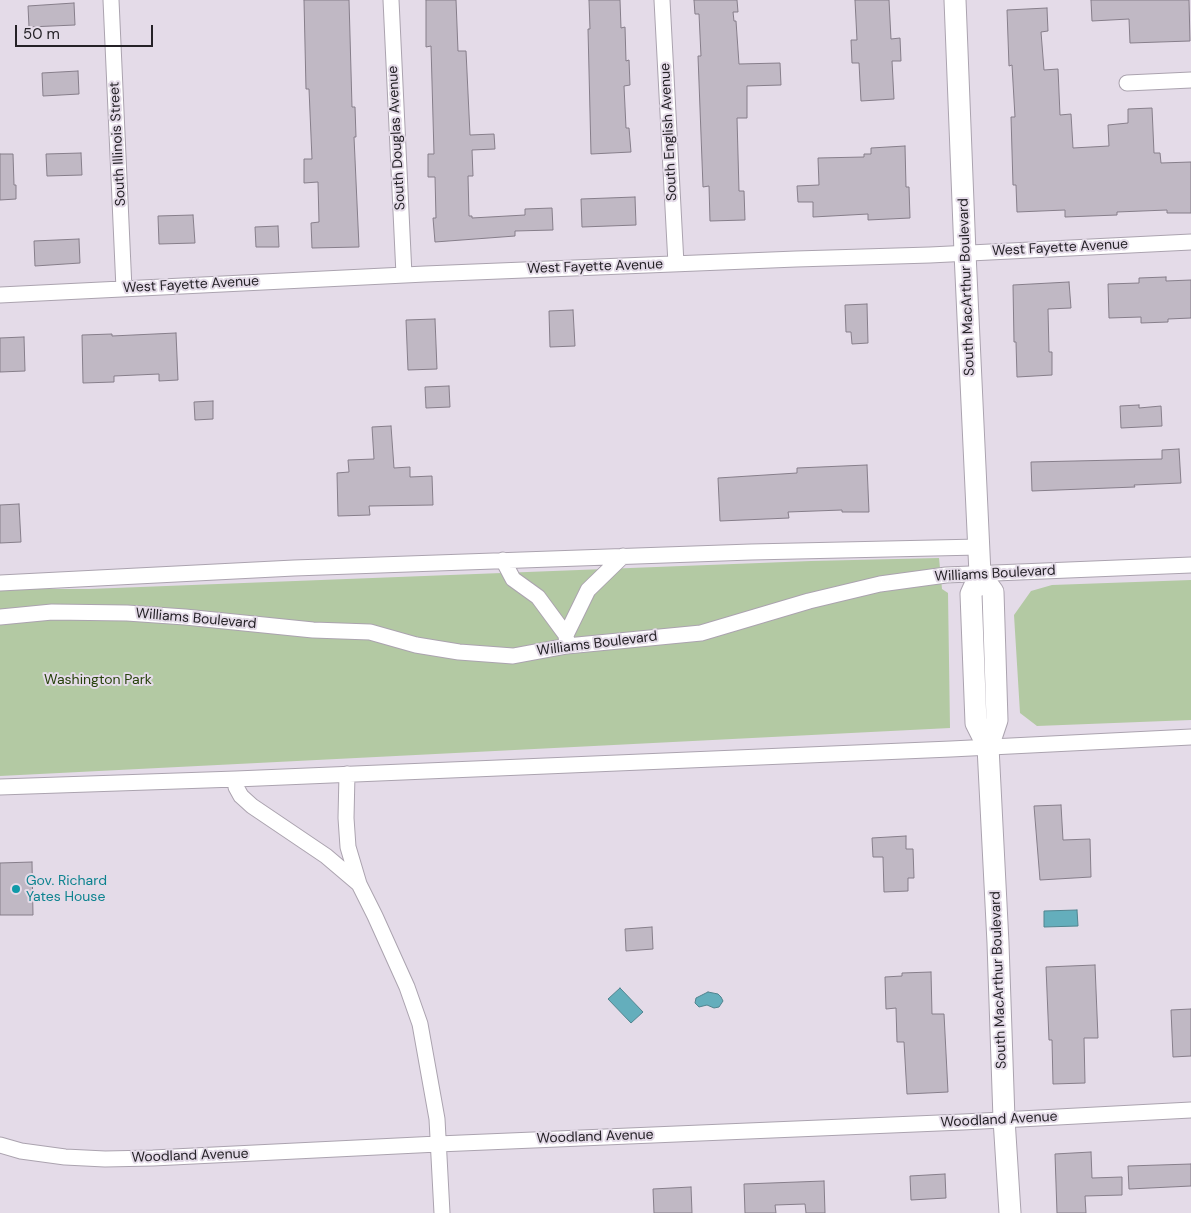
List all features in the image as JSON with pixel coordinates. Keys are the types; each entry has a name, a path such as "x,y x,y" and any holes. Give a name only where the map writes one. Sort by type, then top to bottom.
{"main road":[{"name":"South MacArthur Boulevard","path":"956,0 965,253 980,574 992,592 993,601 998,720 988,747 998,942 1004,1119 1010,1213"}],"street":[{"name":"South Illinois Street","path":"111,0 124,289"},
{"name":"South Douglas Avenue","path":"391,0 404,275"},
{"name":"South English Avenue","path":"662,0 676,264"},
{"path":"1127,83 1191,80"},
{"name":"West Fayette Avenue","path":"0,295 404,275 965,253 1191,242"},
{"name":"Williams Boulevard","path":"0,583 294,568 503,560 979,547"},
{"path":"566,640 588,590 623,556"},
{"path":"503,560 513,580 538,597 566,640"},
{"name":"Williams Boulevard","path":"0,617 52,612 127,613 185,617 313,630 370,632 416,645 459,652 513,656 566,640 700,633 810,601 880,584 946,575 1191,565"},
{"path":"0,787 236,779 1191,737"},
{"path":"347,774 346,818 348,846 359,884 407,987 420,1024 434,1099 442,1213"},
{"path":"236,779 236,787 241,796 252,806 326,856 359,884"},
{"name":"Woodland Avenue","path":"0,1145 47,1155 105,1159 1191,1110"}],"green space":[{"name":"Washington Park","path":"939,558 942,589 948,593 950,728 0,776 0,589 89,589 811,561"},
{"path":"1191,580 1191,720 1037,726 1020,713 1014,615 1031,591 1052,585"}],"water":[{"path":"1077,910 1078,926 1044,927 1044,911"},
{"path":"620,988 643,1012 631,1023 608,999"},
{"path":"708,992 718,994 721,997 723,1001 719,1007 714,1008 707,1005 699,1007 695,1003 696,998"}],"building":[{"path":"304,0 349,0 352,107 355,107 356,137 354,137 359,247 312,248 311,223 319,222 318,182 304,183 304,159 312,159 309,89 306,89"},
{"path":"426,0 456,0 458,51 466,51 470,135 494,134 495,149 472,150 473,176 468,176 469,216 472,216 472,218 525,215 525,209 552,208 553,230 515,231 515,236 435,242 433,218 436,218 435,177 428,177 428,154 434,154 431,46 426,47"},
{"path":"589,0 620,0 621,28 625,27 626,61 629,60 630,85 624,86 626,128 629,128 631,152 591,154"},
{"path":"694,0 737,0 738,12 733,12 734,21 736,21 739,64 780,63 781,85 747,86 747,118 737,118 739,191 744,191 745,220 710,221 709,186 703,187 698,56 701,56 699,14 695,14"},
{"path":"855,0 889,0 891,39 900,38 901,61 892,61 894,99 861,101 859,63 852,63 851,40 857,40"},
{"path":"1091,0 1189,0 1190,41 1130,43 1129,19 1092,21"},
{"path":"74,3 75,25 29,27 28,6"},
{"path":"1047,8 1048,31 1041,32 1044,70 1058,69 1060,115 1071,114 1073,148 1109,146 1108,125 1128,123 1128,109 1152,108 1154,153 1160,153 1161,163 1191,162 1191,213 1167,213 1167,210 1117,212 1117,215 1065,217 1065,210 1017,212 1016,185 1013,185 1011,117 1015,117 1012,65 1009,66 1007,10"},
{"path":"78,71 79,94 43,96 42,73"},
{"path":"905,146 906,187 909,187 910,218 868,220 868,214 813,217 813,202 798,202 797,186 819,185 818,158 864,157 864,154 871,154 871,148"},
{"path":"81,153 82,175 47,176 46,154"},
{"path":"0,154 13,154 16,199 0,200"},
{"path":"635,197 636,225 582,227 581,199"},
{"path":"193,215 195,243 159,244 158,216"},
{"path":"278,226 279,247 256,247 255,227"},
{"path":"79,239 80,263 35,266 34,241"},
{"path":"1166,277 1166,281 1191,280 1191,318 1168,319 1168,322 1141,323 1141,317 1109,318 1108,284 1139,283 1139,278"},
{"path":"1069,282 1071,308 1048,309 1049,352 1052,352 1052,375 1017,377 1013,285"},
{"path":"867,304 868,343 852,344 851,332 846,332 845,305"},
{"path":"573,310 575,346 550,347 549,311"},
{"path":"435,319 437,369 408,370 406,320"},
{"path":"176,333 178,380 159,381 159,374 114,376 114,382 83,383 82,335 112,334 112,336"},
{"path":"24,337 25,371 0,372 0,338"},
{"path":"449,386 450,407 426,408 425,387"},
{"path":"213,401 213,419 195,420 194,402"},
{"path":"1139,405 1139,408 1161,406 1162,426 1121,428 1120,406"},
{"path":"391,426 394,468 410,467 410,477 432,476 433,505 369,506 370,515 338,516 337,473 349,472 348,460 374,459 372,427"},
{"path":"1179,449 1181,483 1134,485 1135,487 1032,491 1031,462 1162,459 1162,450"},
{"path":"867,465 869,512 842,512 842,510 788,512 789,518 720,521 718,478 797,473 797,468"},
{"path":"19,504 21,542 0,543 0,505"},
{"path":"1061,805 1063,840 1090,839 1091,877 1040,880 1034,806"},
{"path":"906,836 906,849 913,849 914,878 908,878 908,891 884,892 883,857 873,857 872,838"},
{"name":"Gov. Richard Yates House","path":"32,862 33,915 0,915 0,863"},
{"path":"652,927 653,949 626,951 625,929"},
{"path":"1095,965 1098,1038 1084,1038 1085,1083 1053,1084 1052,1040 1049,1040 1046,967"},
{"path":"931,972 932,1014 944,1014 948,1092 907,1094 904,1042 897,1042 896,1008 886,1009 885,977 902,976 902,973"},
{"path":"1191,1009 1191,1056 1173,1057 1171,1010"},
{"path":"1091,1152 1092,1178 1122,1177 1122,1195 1085,1196 1086,1213 1057,1213 1055,1154"},
{"path":"1191,1164 1191,1186 1129,1189 1128,1166"},
{"path":"945,1174 946,1198 911,1200 910,1176"},
{"path":"824,1181 825,1213 806,1213 805,1204 775,1205 776,1213 745,1213 744,1184"},
{"path":"691,1187 692,1213 654,1213 653,1189"}],"place":[{"name":"Gov. Richard Yates House","path":"16,889"}]}
